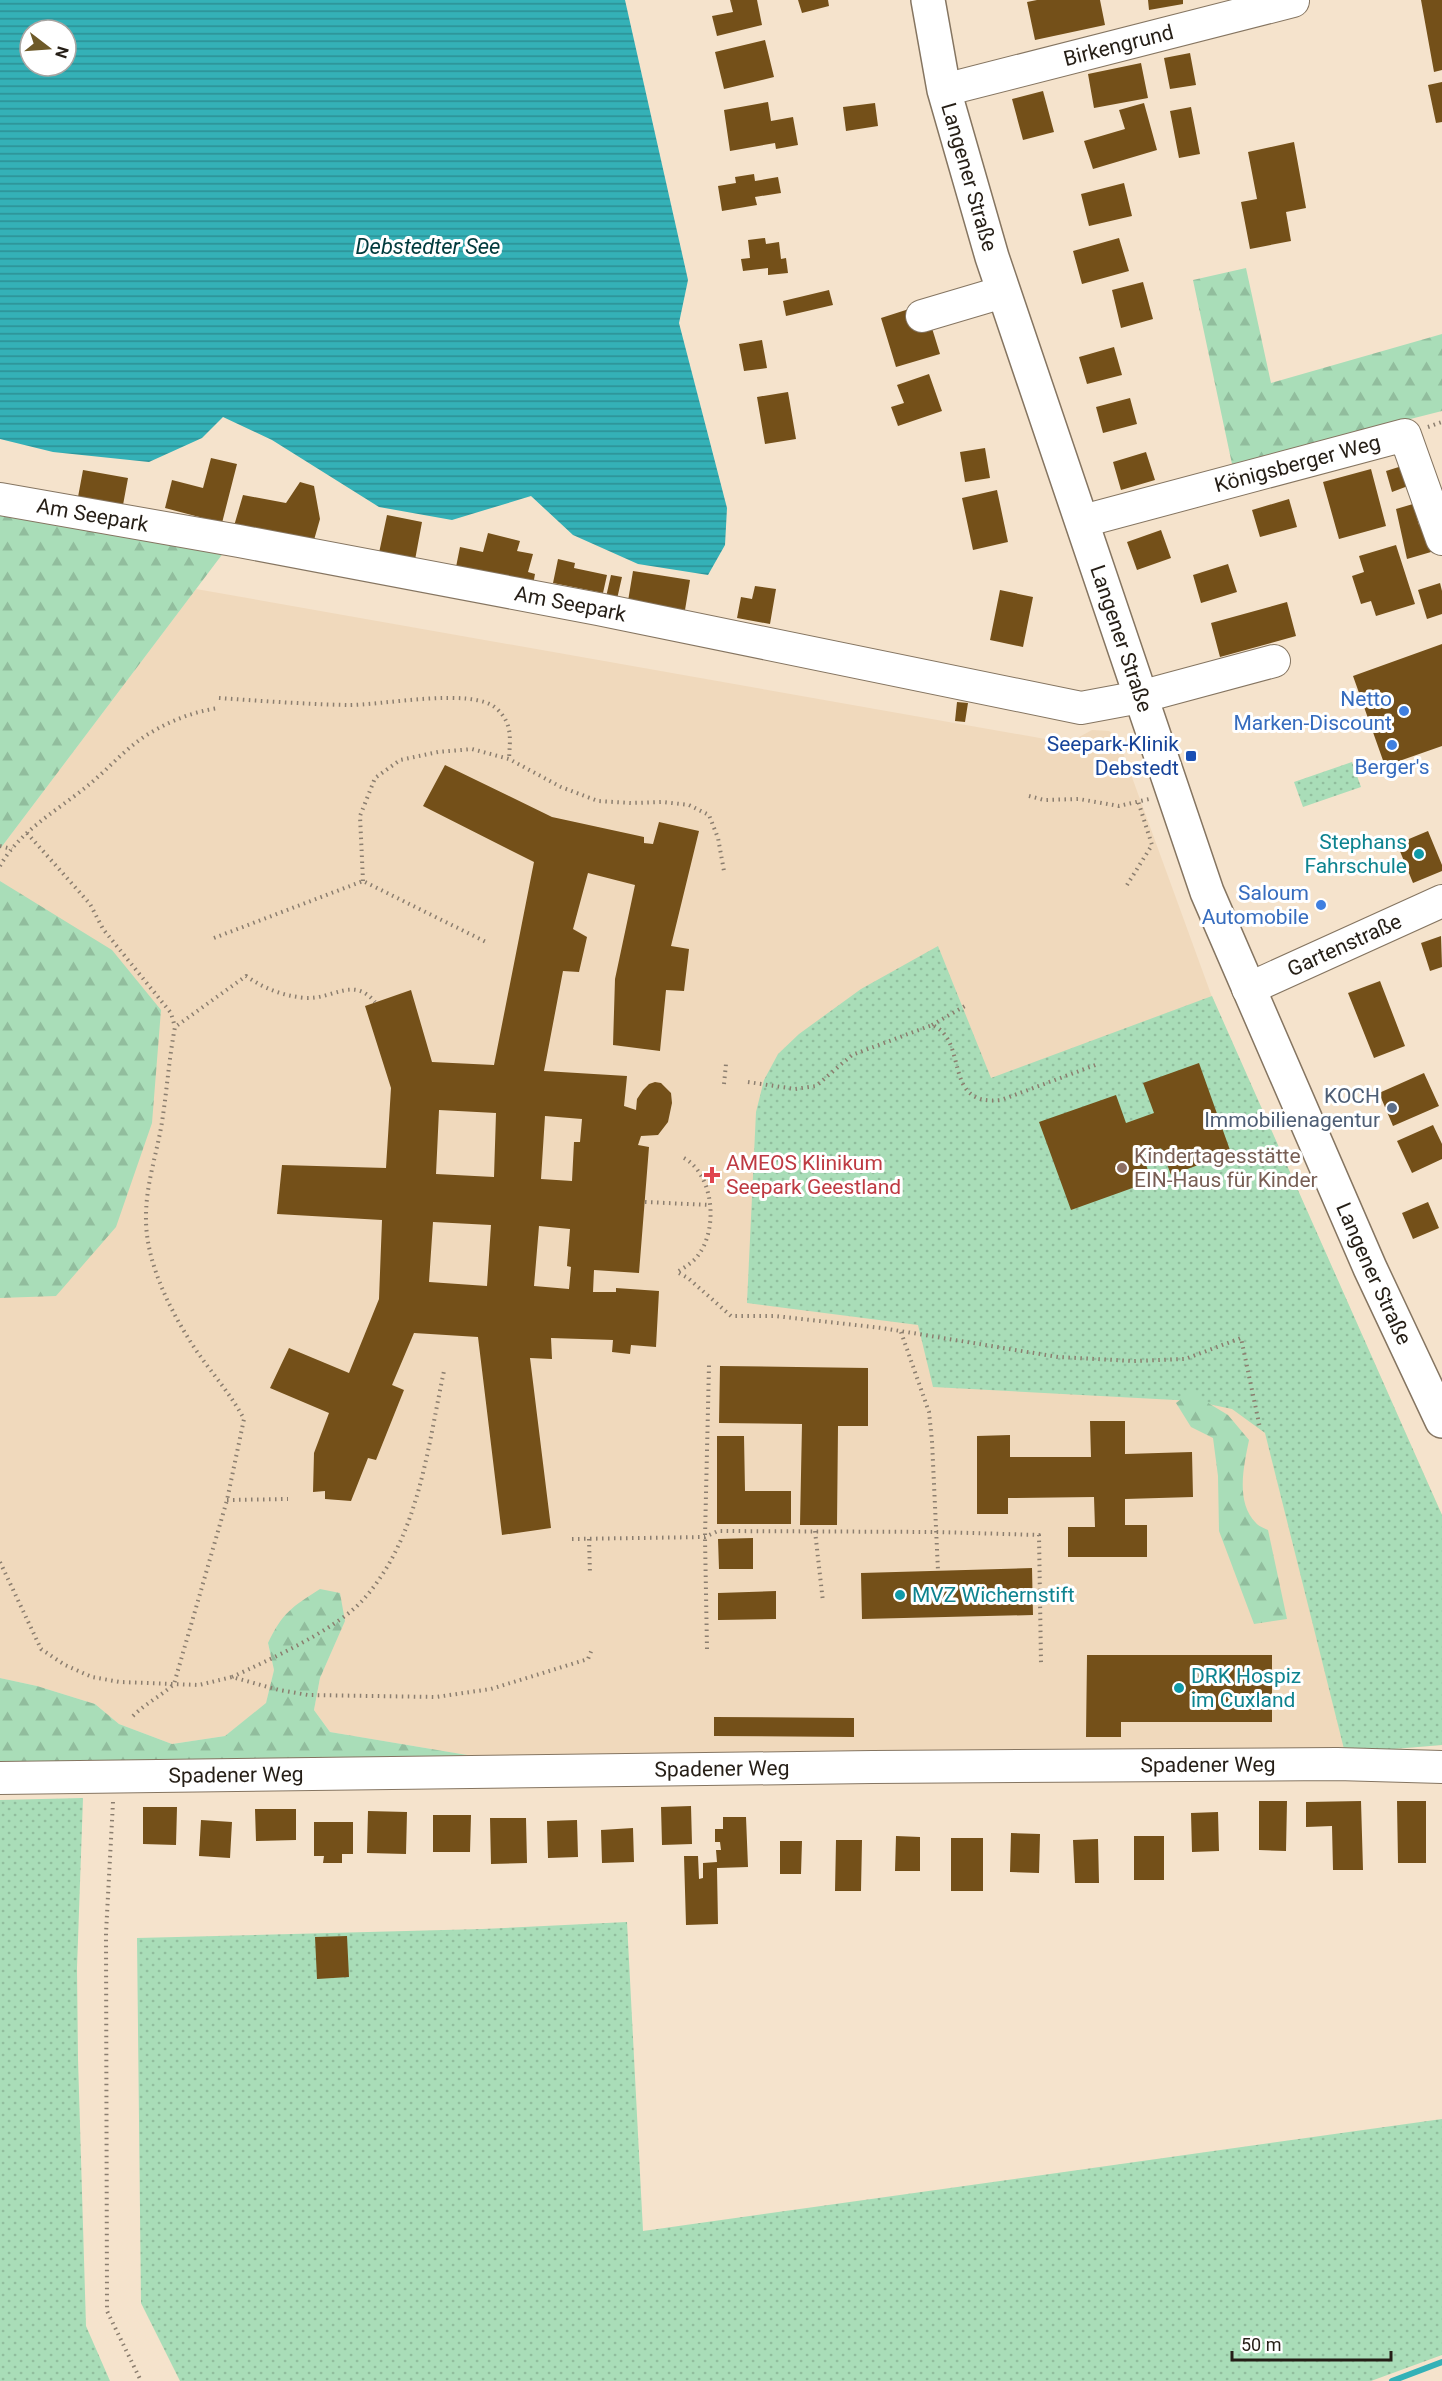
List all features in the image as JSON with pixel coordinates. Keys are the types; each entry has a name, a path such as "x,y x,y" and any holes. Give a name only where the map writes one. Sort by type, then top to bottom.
{"main road":[{"name":"Langener Straße","path":"928,0 944,90 968,180 1003,292 1083,521 1207,892 1370,1268 1442,1421"}],"street":[{"name":"Birkengrund","path":"944,90 1293,0"},
{"path":"922,316 1003,292"},
{"name":"Königsberger Weg","path":"1083,521 1293,463 1405,435 1442,539"},
{"name":"Am Seepark","path":"0,499 239,541 598,609 1081,708 1140,697 1274,661"},
{"name":"Gartenstraße","path":"1248,989 1442,901"},
{"name":"Spadener Weg","path":"0,1778 850,1767 1337,1764 1442,1767"}],"path":[{"path":"219,698 350,705 428,698 469,698 496,708 511,731 508,759"},
{"path":"0,866 27,833 89,785 147,735 172,721 197,712 218,708"},
{"path":"363,881 360,816 375,778 400,760 438,752 472,749 508,759 561,787 598,801 689,805 709,815 724,871"},
{"path":"1029,796 1044,800 1079,799 1119,806 1173,792"},
{"path":"1127,885 1152,845 1138,801"},
{"path":"27,833 90,904 103,929 171,1013 175,1027 170,1052 168,1085 151,1171 146,1217 152,1259 168,1301 187,1336 230,1393 244,1419 227,1500 174,1684 162,1695 145,1704 133,1716"},
{"path":"0,846 12,849"},
{"path":"214,939 363,881 486,942"},
{"path":"175,1027 246,976 266,989 285,995 309,998 355,988 367,993 375,1002"},
{"path":"748,1082 795,1089 816,1086 852,1055 932,1025 965,1006"},
{"path":"932,1025 942,1029 949,1042 963,1087 975,1098 987,1102 1001,1100 1098,1064"},
{"path":"724,1084 726,1064"},
{"path":"684,1158 694,1164 702,1176 708,1187 710,1205 705,1243 698,1256 678,1272 731,1316 774,1316 882,1328 1058,1357 1134,1361 1185,1359 1241,1338 1260,1428"},
{"path":"645,1202 710,1205"},
{"path":"901,1332 929,1412 938,1532 938,1571"},
{"path":"707,1650 705,1537 709,1365"},
{"path":"0,1562 41,1649 65,1665 92,1677 120,1682 199,1685 232,1677 326,1629 362,1601 394,1555 417,1503 444,1371"},
{"path":"227,1500 288,1499"},
{"path":"572,1539 705,1537 718,1531 1039,1535 1041,1663"},
{"path":"815,1531 823,1602"},
{"path":"589,1539 591,1574"},
{"path":"232,1677 279,1690 308,1695 436,1697 490,1689 520,1681 588,1659 592,1649"},
{"path":"114,1777 106,1933 107,2311 141,2381"}],"shaded area":[{"name":"AMEOS Klinikum Seepark Geestland","path":"196,589 1068,743 1092,730 1109,731 1117,736 1212,997 1442,1515 1442,1745 1345,1753 491,1759 330,1732 314,1710 320,1678 345,1620 268,1643 274,1670 266,1704 225,1736 172,1744 119,1724 95,1704 37,1686 0,1678 0,1298 23,1296 51,914 0,881 0,849"}],"green space":[{"path":"1246,268 1271,383 1442,334 1442,411 1232,464 1193,280"},
{"path":"0,512 224,552 0,849"},
{"path":"1352,762 1361,787 1303,807 1294,782"},
{"path":"0,881 112,950 161,1010 152,1123 116,1227 56,1296 0,1298"},
{"path":"938,946 991,1078 1212,996 1442,1515 1442,1745 1345,1753 1265,1433 1232,1409 1194,1401 933,1387 918,1325 747,1303 756,1112 764,1080 778,1054 799,1034 861,989"},
{"path":"1190,1392 1228,1415 1249,1440 1243,1483 1245,1505 1257,1524 1268,1530 1287,1619 1254,1624 1219,1531 1218,1476 1213,1438 1191,1427 1176,1403"},
{"path":"320,1589 340,1593 345,1621 320,1678 314,1710 330,1732 491,1759 0,1769 0,1678 37,1686 95,1704 119,1724 172,1744 225,1736 266,1703 274,1670 268,1643 289,1611"},
{"path":"83,1798 77,1968 86,2326 110,2381 0,2381 0,1800"},
{"path":"627,1922 643,2231 1442,2119 1442,2355 1371,2381 180,2381 141,2303 137,1938 482,1929"}],"water":[{"name":"Debstedter See","path":"0,0 625,0 688,280 679,323 727,508 725,545 708,575 638,564 573,535 531,496 452,520 379,507 272,440 223,417 202,438 149,462 53,452 0,439"}],"building":[{"path":"730,0 757,0 762,25 717,36 712,16 733,12"},
{"path":"798,0 828,0 829,6 802,13"},
{"path":"1100,0 1105,25 1035,40 1027,2"},
{"path":"1148,0 1183,0 1183,4 1149,10"},
{"path":"1421,0 1442,0 1442,70 1434,72"},
{"path":"765,40 774,77 724,89 715,52"},
{"path":"1190,53 1196,85 1170,89 1164,58"},
{"path":"1141,63 1148,98 1094,108 1088,74"},
{"path":"1442,82 1442,122 1436,123 1428,85"},
{"path":"1043,91 1054,132 1023,140 1012,99"},
{"path":"768,102 771,121 793,117 798,145 776,149 775,143 730,151 724,110"},
{"path":"875,103 878,126 846,131 843,107"},
{"path":"1144,103 1157,150 1093,169 1084,141 1125,129 1119,110"},
{"path":"1191,107 1200,154 1179,158 1170,111"},
{"path":"1294,142 1306,208 1286,212 1291,241 1250,249 1241,202 1257,199 1248,152"},
{"path":"754,174 755,181 778,177 781,193 755,197 757,205 722,211 718,186 736,183 735,177"},
{"path":"1124,183 1132,216 1089,226 1081,194"},
{"path":"765,238 766,244 779,242 781,259 786,258 788,273 768,275 768,268 743,271 741,259 750,258 748,240"},
{"path":"1119,238 1129,271 1082,284 1073,251"},
{"path":"1143,282 1153,319 1121,328 1112,290"},
{"path":"829,290 833,305 786,316 783,301"},
{"path":"909,309 931,325 940,354 896,367 881,318"},
{"path":"762,340 767,368 744,371 739,344"},
{"path":"1114,347 1122,375 1087,384 1079,357"},
{"path":"929,374 942,411 898,426 891,407 904,403 897,385"},
{"path":"788,392 796,439 765,444 757,397"},
{"path":"1130,398 1137,424 1103,433 1096,407"},
{"path":"985,448 990,478 965,482 960,452"},
{"path":"1146,452 1155,480 1121,490 1113,462"},
{"path":"211,458 237,464 222,523 165,508 172,480 203,488"},
{"path":"1402,466 1408,486 1392,492 1386,471"},
{"path":"1371,469 1386,526 1339,539 1323,482"},
{"path":"83,470 128,478 123,505 78,497"},
{"path":"300,482 314,486 320,519 314,540 234,526 243,495 286,503"},
{"path":"997,490 1008,542 973,550 962,498"},
{"path":"1289,499 1297,527 1260,537 1252,510"},
{"path":"1413,504 1419,525 1423,524 1431,552 1407,559 1396,509"},
{"path":"387,515 422,522 415,560 379,553"},
{"path":"1161,530 1171,558 1137,570 1127,542"},
{"path":"488,533 520,541 517,551 533,554 528,572 535,574 533,585 456,567 460,547 483,552"},
{"path":"1396,545 1415,604 1376,616 1371,601 1361,604 1352,576 1364,572 1359,556"},
{"path":"558,559 575,563 574,568 607,575 603,593 553,583"},
{"path":"1228,564 1237,592 1201,603 1193,575"},
{"path":"633,571 690,580 685,610 628,601"},
{"path":"611,575 622,577 617,599 606,597"},
{"path":"1440,583 1442,614 1427,619 1418,590"},
{"path":"755,586 776,589 770,624 737,618 741,597 752,599"},
{"path":"1000,590 1033,597 1023,647 990,640"},
{"path":"1287,602 1296,636 1220,657 1211,623"},
{"name":"Netto Marken-Discount","path":"1442,644 1442,746 1385,766 1353,676"},
{"path":"957,702 968,703 965,722 955,721"},
{"path":"445,765 552,817 644,837 644,843 653,844 659,822 699,831 671,946 689,949 684,991 666,990 660,1051 613,1045 615,979 635,885 588,873 573,929 587,937 579,972 563,971 544,1071 627,1076 624,1106 636,1110 637,1099 649,1084 661,1083 671,1093 672,1103 668,1122 658,1135 641,1136 638,1145 649,1147 639,1273 594,1270 593,1292 616,1292 616,1288 659,1291 656,1347 631,1345 630,1354 612,1352 613,1340 551,1338 552,1359 530,1358 551,1528 502,1535 478,1337 414,1333 392,1385 404,1390 376,1460 368,1458 351,1501 325,1499 325,1491 313,1492 314,1453 329,1413 270,1388 289,1348 349,1373 379,1299 382,1220 277,1214 282,1165 386,1168 391,1088 365,1006 411,990 432,1062 494,1065 534,862 423,806","holes":["439,1110 496,1113 494,1177 436,1174","545,1116 582,1119 580,1142 574,1142 572,1181 541,1179","433,1222 491,1225 487,1286 429,1282","539,1226 570,1229 567,1266 571,1267 569,1289 534,1286"]},
{"name":"Stephans Fahrschule","path":"1428,831 1442,865 1442,871 1413,883 1397,844"},
{"path":"1441,936 1442,967 1430,971 1421,943"},
{"path":"1380,981 1405,1046 1374,1058 1348,993"},
{"path":"1199,1063 1231,1153 1171,1175 1161,1148 1142,1154 1152,1181 1071,1210 1039,1122 1116,1095 1126,1123 1154,1113 1143,1083"},
{"path":"1424,1073 1439,1106 1393,1126 1379,1093"},
{"path":"1433,1125 1442,1144 1442,1159 1412,1173 1397,1141"},
{"path":"1428,1202 1439,1228 1413,1239 1402,1213"},
{"path":"720,1366 868,1368 868,1426 838,1426 837,1525 800,1525 802,1424 719,1423"},
{"path":"1090,1421 1125,1421 1125,1454 1192,1452 1193,1497 1125,1499 1125,1525 1147,1525 1147,1557 1068,1557 1068,1527 1095,1527 1094,1497 1008,1498 1008,1514 977,1514 977,1436 1010,1435 1010,1457 1091,1457"},
{"path":"717,1436 744,1436 745,1491 791,1491 791,1524 717,1524"},
{"path":"753,1538 753,1569 719,1569 718,1539"},
{"path":"1032,1568 1033,1615 862,1619 861,1573"},
{"path":"776,1591 776,1619 718,1620 718,1593"},
{"name":"DRK Hospiz im Cuxland","path":"1087,1655 1272,1655 1272,1722 1121,1722 1121,1737 1086,1737"},
{"path":"714,1717 854,1718 854,1737 714,1736"},
{"path":"1259,1801 1287,1801 1286,1851 1259,1850"},
{"path":"1361,1801 1363,1870 1333,1870 1332,1826 1306,1827 1306,1802"},
{"path":"1397,1801 1426,1801 1426,1863 1398,1863"},
{"path":"691,1806 692,1844 662,1845 661,1807"},
{"path":"143,1807 177,1807 176,1845 143,1844"},
{"path":"255,1809 296,1809 296,1840 256,1841"},
{"path":"368,1811 407,1812 406,1854 367,1853"},
{"path":"1218,1812 1219,1851 1192,1852 1191,1813"},
{"path":"433,1815 471,1815 470,1852 433,1852"},
{"path":"723,1817 746,1817 748,1867 717,1868 718,1924 686,1925 684,1856 698,1856 699,1879 703,1878 703,1863 717,1862 716,1850 721,1850 720,1842 715,1842 715,1829 723,1829"},
{"path":"490,1818 526,1818 527,1863 491,1864"},
{"path":"201,1820 232,1822 230,1858 199,1856"},
{"path":"577,1820 578,1857 548,1858 547,1821"},
{"path":"314,1822 353,1822 353,1854 342,1854 342,1863 323,1863 324,1856 314,1856"},
{"path":"633,1828 634,1862 602,1863 601,1830"},
{"path":"1011,1833 1040,1834 1039,1873 1010,1872"},
{"path":"896,1836 920,1837 920,1871 895,1871"},
{"path":"1134,1836 1164,1836 1164,1880 1134,1880"},
{"path":"951,1838 983,1838 983,1891 951,1891"},
{"path":"1098,1839 1099,1883 1075,1883 1073,1840"},
{"path":"836,1840 862,1840 861,1891 835,1891"},
{"path":"780,1841 802,1841 801,1874 780,1874"},
{"path":"347,1936 349,1977 317,1979 315,1937"}],"waterway":[{"path":"1392,2381 1442,2362"}],"place":[{"name":"Netto Marken-Discount","path":"1404,711"},
{"name":"Berger's","path":"1392,745"},
{"name":"Seepark-Klinik Debstedt","path":"1191,756"},
{"name":"Stephans Fahrschule","path":"1419,854"},
{"name":"Saloum Automobile","path":"1321,905"},
{"name":"KOCH Immobilienagentur","path":"1392,1108"},
{"name":"Kindertagesstätte EIN-Haus für Kinder","path":"1122,1168"},
{"name":"AMEOS Klinikum Seepark Geestland","path":"712,1175"},
{"name":"MVZ Wichernstift","path":"900,1595"},
{"name":"DRK Hospiz im Cuxland","path":"1179,1688"}]}
